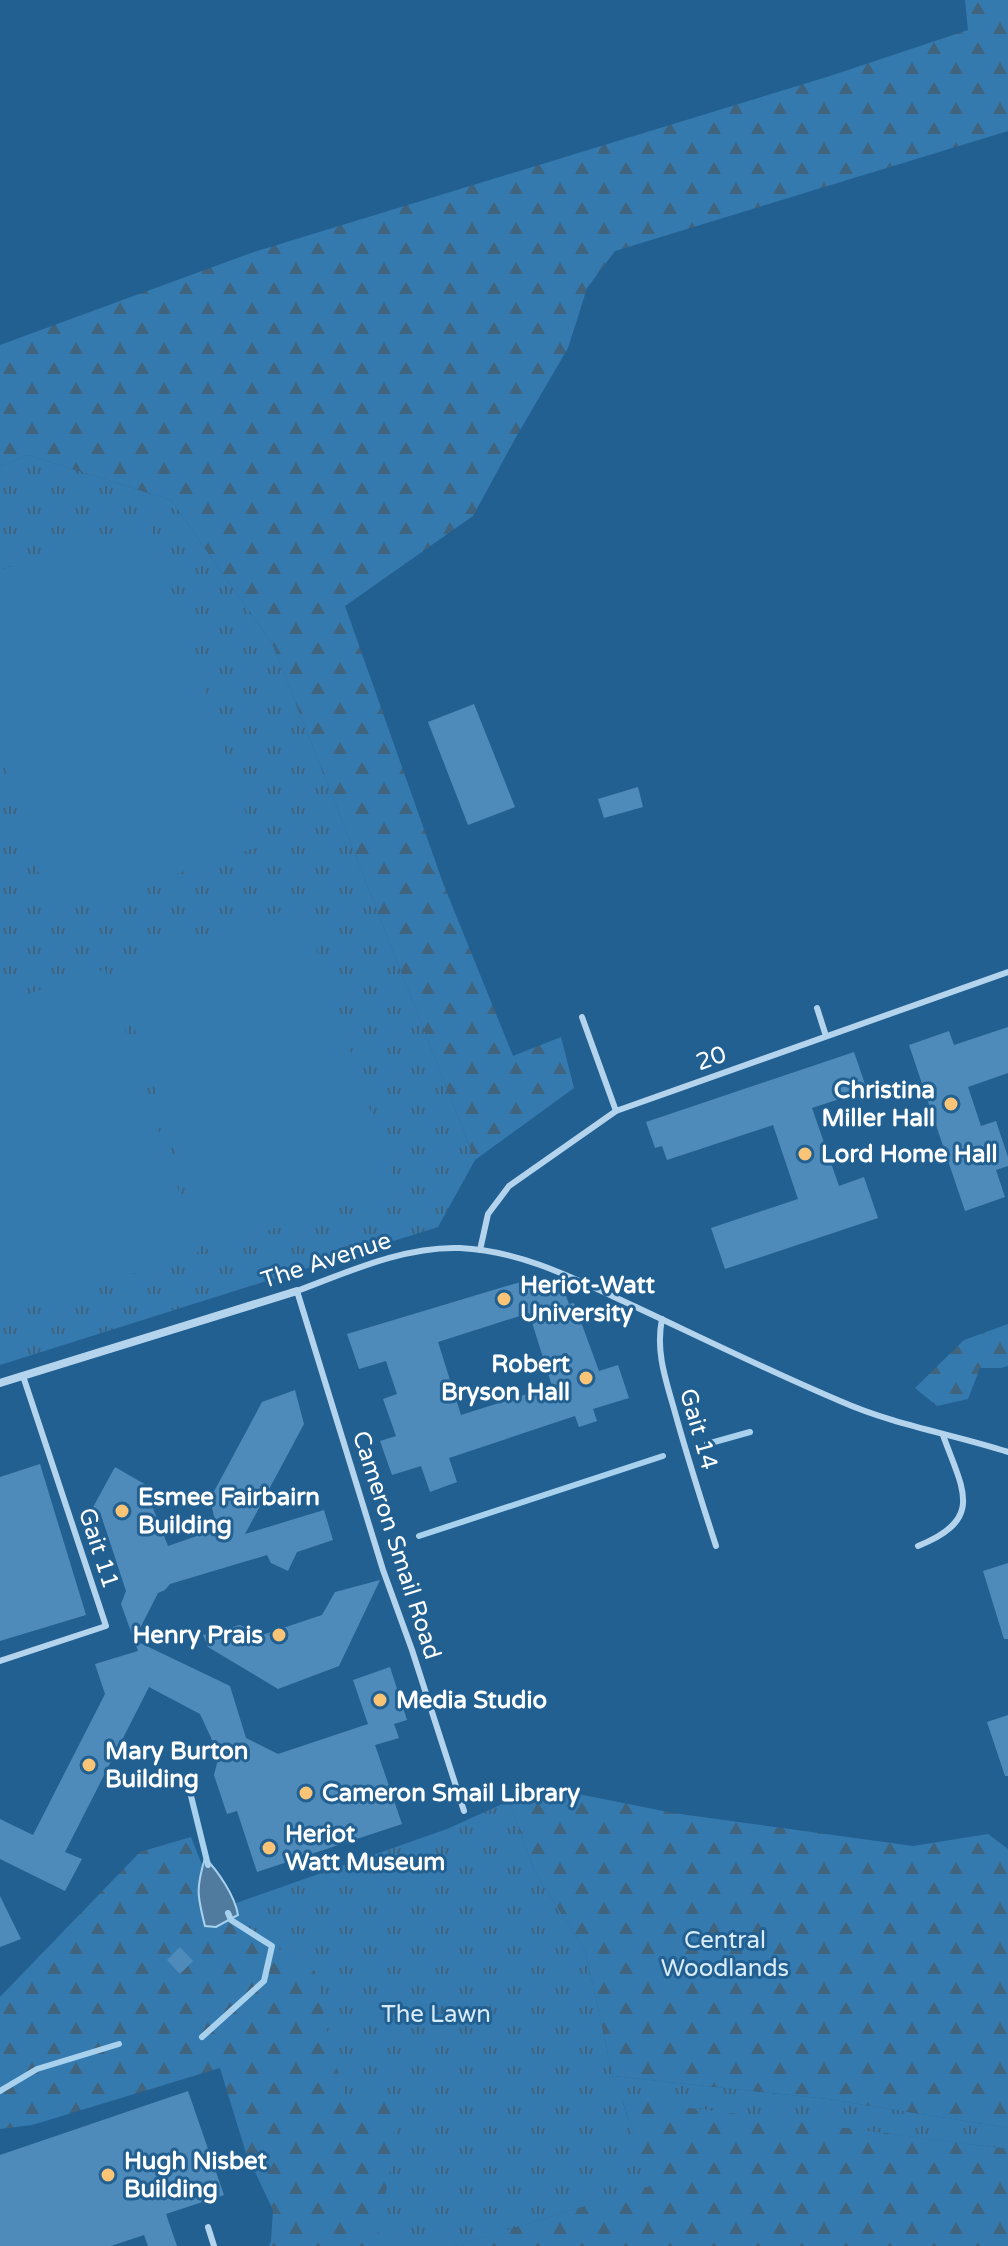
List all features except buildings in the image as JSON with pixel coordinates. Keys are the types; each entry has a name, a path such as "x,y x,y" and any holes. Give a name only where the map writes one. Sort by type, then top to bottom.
{"street":[{"name":"The Avenue","path":"0,1383 297,1291"}],"lane":[{"name":"20","path":"480,1250 488,1214 509,1186 616,1111 1008,972"},
{"path":"817,1008 826,1036"},
{"path":"582,1017 616,1111"},
{"name":"The Avenue","path":"297,1291 399,1256 432,1249 480,1250 520,1257 557,1270 662,1319"},
{"name":"Cameron Smail Road","path":"297,1291 383,1570 464,1811"},
{"path":"662,1319 845,1403 908,1426 1008,1452"},
{"name":"Gait 14","path":"662,1319 660,1357 716,1546"},
{"name":"Gait 11","path":"0,1661 106,1626 23,1376"},
{"path":"918,1546 941,1537 962,1514 962,1491 943,1435"},
{"path":"208,2227 214,2246"}],"green space":[{"path":"965,0 1008,0 1008,131 615,251 587,288 568,348 473,516 345,606 443,883 513,1056 561,1037 574,1088 475,1160 273,645 171,500 28,455 0,466 0,345 251,253 830,76 968,30"},
{"path":"28,455 171,500 273,645 475,1160 438,1227 0,1365 0,466"},
{"path":"149,521 257,847 53,915 0,754 0,570"},
{"path":"302,905 396,1188 208,1250 114,966"},
{"path":"105,969 199,1252 10,1314 0,1282 0,1003"},
{"path":"1008,1324 1008,1366 980,1368 968,1399 937,1406 915,1388 964,1340"},
{"name":"Central Woodlands","path":"568,1792 673,1813 913,1846 988,1834 1008,1849 1008,2128 828,2099 613,2076 585,1950 535,1872 509,1801"},
{"name":"The Lawn","path":"509,1801 535,1872 585,1950 613,2076 828,2099 1008,2128 1008,2149 622,2100 651,2186 455,2246 361,2246 219,1909 447,1829"},
{"path":"191,1837 219,1909 315,1971 346,2101 398,2102 392,2159 376,2246 269,2246 273,2210 246,2153 220,2068 32,2125 0,2129 0,1997 140,1852"},
{"path":"622,2099 1008,2149 1008,2246 455,2246 650,2186"}],"shaded area":[{"path":"205,1858 225,1884 238,1915 216,1927 205,1926 199,1899"}],"waterway":[{"path":"707,1444 750,1432"},
{"path":"419,1536 663,1456"},
{"path":"191,1796 208,1865"},
{"path":"202,2037 264,1981 272,1946 231,1920 228,1913"},
{"path":"0,2091 37,2069 119,2044"}],"place":[{"name":"Christina Miller Hall","path":"951,1104"},
{"name":"Lord Home Hall","path":"805,1154"},
{"name":"Heriot-Watt University","path":"504,1299"},
{"name":"Robert Bryson Hall","path":"586,1378"},
{"name":"Esmee Fairbairn Building","path":"122,1511"},
{"name":"Henry Prais","path":"279,1635"},
{"name":"Media Studio","path":"380,1700"},
{"name":"Mary Burton Building","path":"89,1765"},
{"name":"Cameron Smail Library","path":"306,1793"},
{"name":"Heriot Watt Museum","path":"269,1848"},
{"name":"Hugh Nisbet Building","path":"108,2175"}]}
